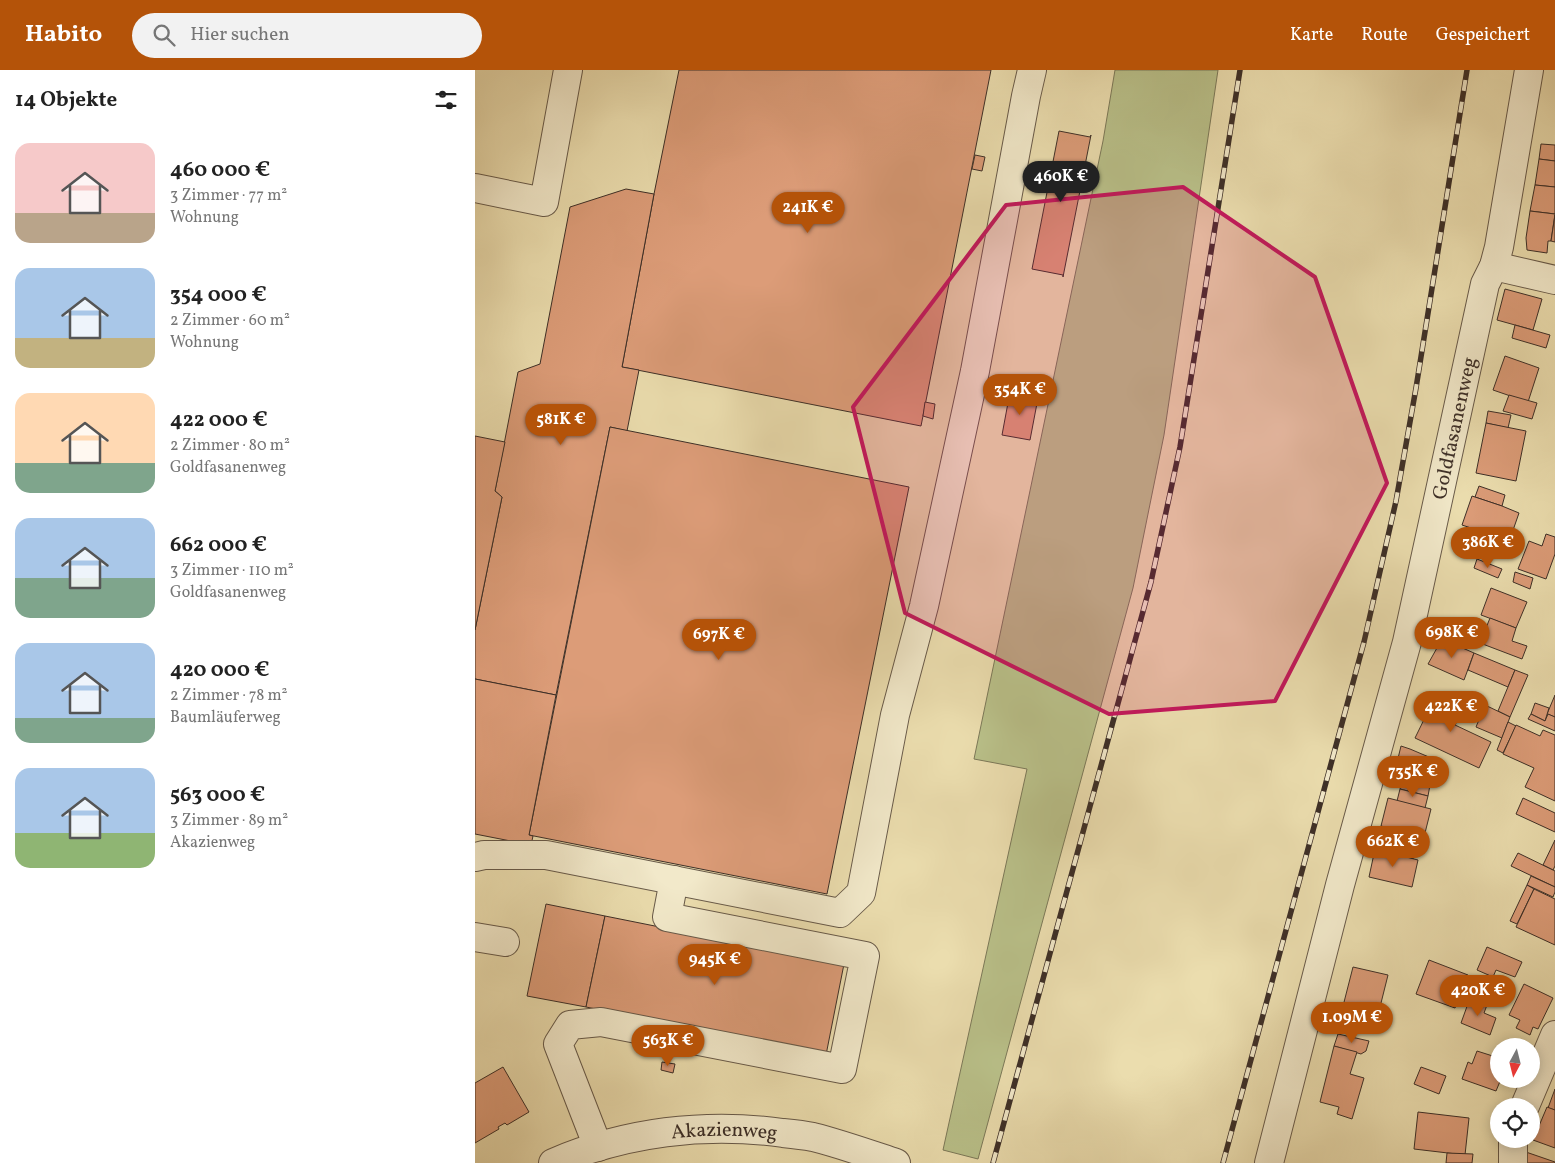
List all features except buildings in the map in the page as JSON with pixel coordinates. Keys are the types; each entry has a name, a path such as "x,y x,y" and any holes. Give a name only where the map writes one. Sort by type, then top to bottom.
{"street":[{"path":"475,188 544,202 568,70"},
{"path":"475,857 484,855 546,855 840,913 861,893 895,715 924,606 975,372 1025,96 1032,70"},
{"name":"Goldfasanenweg","path":"1269,1163 1340,885 1407,642 1485,284 1494,266 1499,247 1529,70"},
{"path":"1494,266 1555,280"},
{"path":"598,1147 558,1044 569,1025 601,1022 842,1069 865,956 667,917 674,880"},
{"path":"475,937 505,942"},
{"path":"1528,1098 1555,1035"},
{"name":"Akazienweg","path":"553,1163 580,1151 645,1134 700,1128 751,1128 813,1137 897,1163"},
{"path":"1513,1148 1513,1163"}],"highlighted area":[{"path":"1183,187 1315,277 1387,483 1275,701 1109,714 905,613 853,407 1006,205"}],"green space":[{"path":"1115,70 1218,70 1164,435 1133,588 978,1159 943,1150 1027,769 974,759 1103,141"}],"railway":[{"path":"993,1163 1151,582 1180,447 1240,70"},
{"path":"1223,1163 1364,642 1396,501 1467,70"}]}
